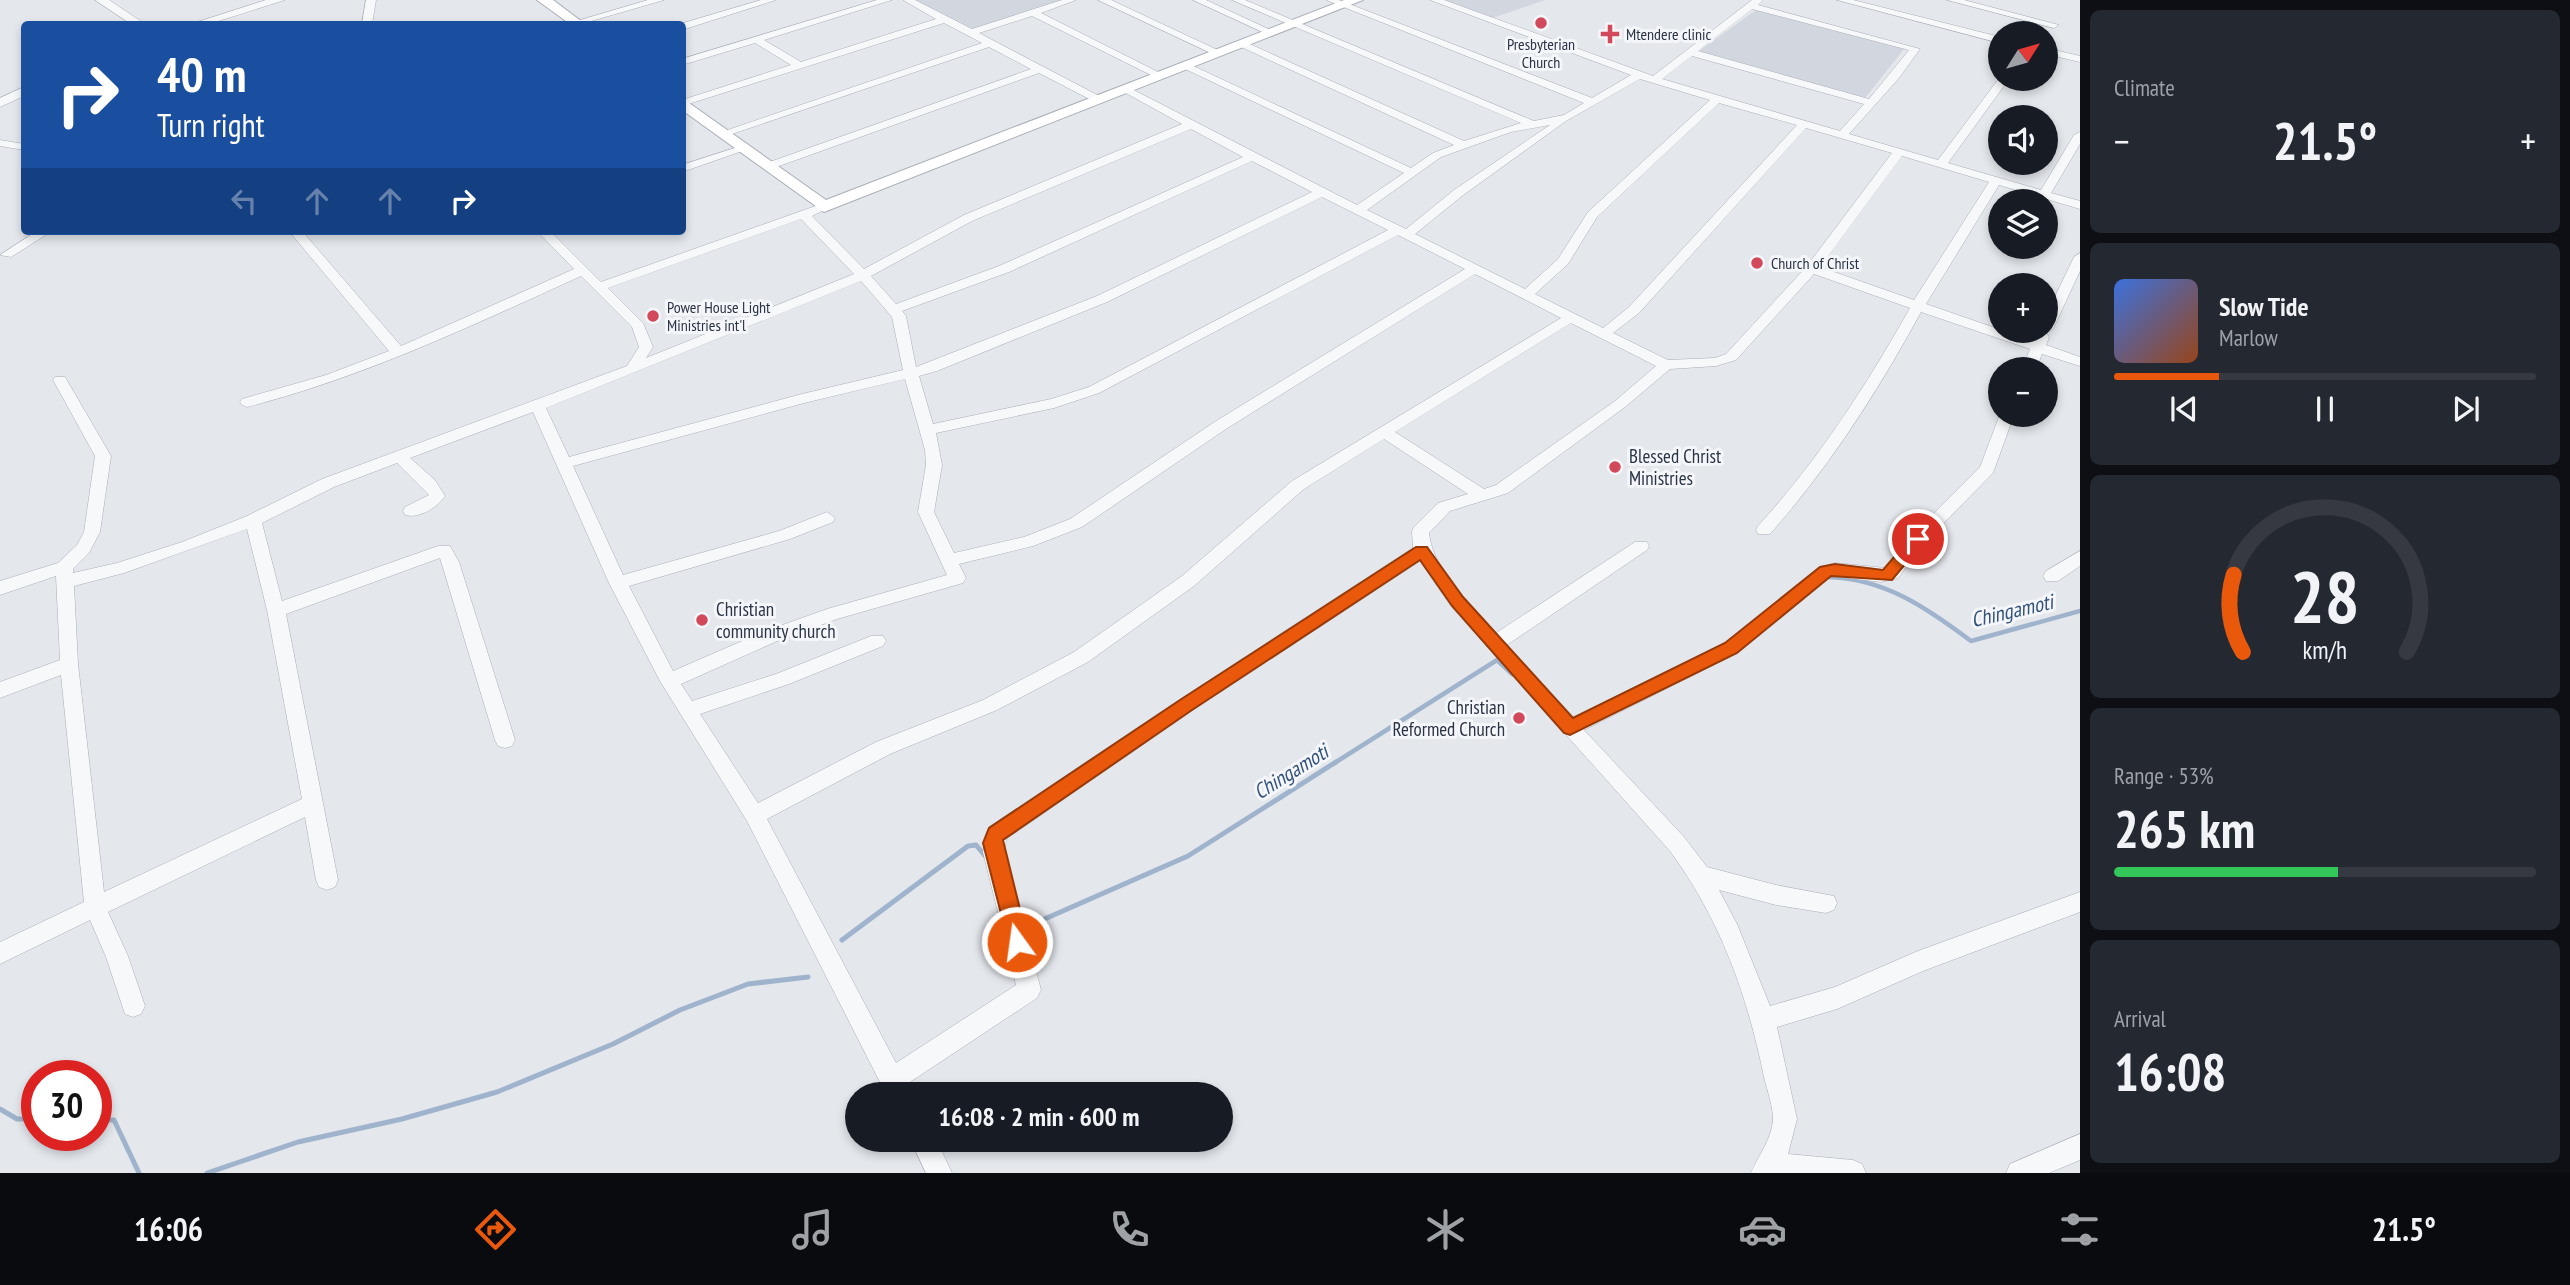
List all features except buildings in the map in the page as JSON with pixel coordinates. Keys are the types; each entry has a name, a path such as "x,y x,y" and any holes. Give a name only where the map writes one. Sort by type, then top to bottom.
{"main road":[{"path":"544,0 572,21"},
{"path":"686,104 824,207 1296,24 1344,2"}],"street":[{"path":"101,0 134,21"},
{"path":"207,21 279,0"},
{"path":"368,21 371,0"},
{"path":"586,21 659,0"},
{"path":"686,26 771,0"},
{"path":"686,61 887,0"},
{"path":"908,0 1098,100"},
{"path":"971,33 1071,0"},
{"path":"1103,0 1219,53"},
{"path":"1198,0 1272,33"},
{"path":"1237,0 1532,124"},
{"path":"1436,0 1654,80 2026,189"},
{"path":"1842,0 1988,37"},
{"path":"1952,0 2038,21"},
{"path":"1344,2 1594,103"},
{"path":"1654,80 1755,3 1915,49 1872,103 1842,135"},
{"path":"1033,13 1161,76"},
{"path":"686,101 946,19"},
{"path":"758,41 800,66"},
{"path":"725,133 990,43"},
{"path":"1243,44 1463,145"},
{"path":"1690,52 1872,103"},
{"path":"2058,54 2080,59"},
{"path":"1187,66 1411,173"},
{"path":"768,166 1040,69"},
{"path":"929,430 1054,403 1094,390 1404,231 1564,120 1639,75"},
{"path":"1126,89 1252,156 1606,332 1666,365 1716,362 1731,357 1812,269 1899,152"},
{"path":"1940,164 1995,91"},
{"path":"0,103 21,92"},
{"path":"1527,294 1563,261 1592,215 1717,99"},
{"path":"1360,209 1437,155 1532,124 1564,120"},
{"path":"0,588 153,559 253,520 328,483 538,406 863,275 968,218 1192,124"},
{"path":"1606,332 1634,310 1803,125"},
{"path":"2047,189 2080,135"},
{"path":"0,143 21,147"},
{"path":"686,168 745,148"},
{"path":"894,309 1004,269 1252,156"},
{"path":"1764,530 1826,458 1896,348 1917,306 1997,181"},
{"path":"566,463 802,399 910,374 979,351 1102,299 1324,191"},
{"path":"2058,198 2080,205"},
{"path":"599,287 824,207"},
{"path":"669,681 737,650 833,614 953,581 957,576 926,512 934,466 929,430 910,374 899,316 803,214"},
{"path":"6,254 39,235"},
{"path":"298,235 397,351"},
{"path":"547,235 638,326 645,341 645,353 632,369"},
{"path":"2058,303 2080,257"},
{"path":"948,560 1027,542 1076,523 1221,425 1475,269"},
{"path":"1812,269 2080,362"},
{"path":"247,402 302,387 397,351 583,270"},
{"path":"754,815 883,748 990,705 1081,657 1188,581 1298,485 1573,316"},
{"path":"2034,357 2039,343"},
{"path":"1666,365 1620,404 1502,489 1444,506 1420,531 1422,551 1457,601 1677,844 1700,875 1746,968 1775,1060 1785,1119 1768,1169 1853,1173"},
{"path":"60,380 103,456 92,532 65,574 69,664 95,907 117,956 133,1006"},
{"path":"538,406 618,583 669,681 754,815 893,1082"},
{"path":"1570,728 1731,648 1826,571 1835,569 1881,576 1892,573 1918,539 1987,469 2003,427"},
{"path":"1383,432 1480,494"},
{"path":"399,456 407,466 426,478 437,496 432,502 411,511"},
{"path":"618,583 784,535 827,518"},
{"path":"253,520 276,610 327,880"},
{"path":"1495,643 1641,546"},
{"path":"276,610 444,550 505,740"},
{"path":"903,1082 1029,990 993,843 996,834 1186,705 1422,551"},
{"path":"2052,576 2080,557"},
{"path":"688,709 782,679 877,641"},
{"path":"0,690 69,664"},
{"path":"0,953 313,803"},
{"path":"1700,875 1776,895 1826,903"},
{"path":"1764,1019 1837,998 1918,962 2080,902"},
{"path":"2019,1173 2080,1147"},
{"path":"928,1152 939,1173"}],"shaded area":[{"path":"915,0 1065,0 971,32"},
{"path":"1442,0 1545,0 1492,18"},
{"path":"1756,10 1904,49 1865,98 1699,51"}],"waterway":[{"name":"Chingamoti","path":"1827,577 1848,579 1886,589 1938,617 1971,641 2080,611"},
{"name":"Chingamoti","path":"1333,764 1497,660 1512,674"},
{"name":"Chingamoti","path":"1024,928 1188,856 1336,762"},
{"name":"Chingamoti","path":"842,940 968,846 976,845 986,857"},
{"path":"207,1173 298,1142 402,1119 497,1092 613,1044 680,1010 748,984 808,977"},
{"path":"0,1109 21,1119"},
{"path":"112,1120 139,1173"}],"place":[{"name":"Presbyterian Church","path":"1541,23"},
{"name":"Mtendere clinic","path":"1610,34"},
{"name":"Church of Christ","path":"1757,263"},
{"name":"Power House Light Ministries int'l","path":"653,316"},
{"name":"Blessed Christ Ministries","path":"1615,467"},
{"name":"Christian community church","path":"702,620"},
{"name":"Christian Reformed Church","path":"1519,718"}],"route":[{"path":"1017,942 993,843 996,834 1186,705 1422,551 1434,572 1457,601 1570,728 1731,648 1826,571 1835,569 1887,576 1918,539"}]}
